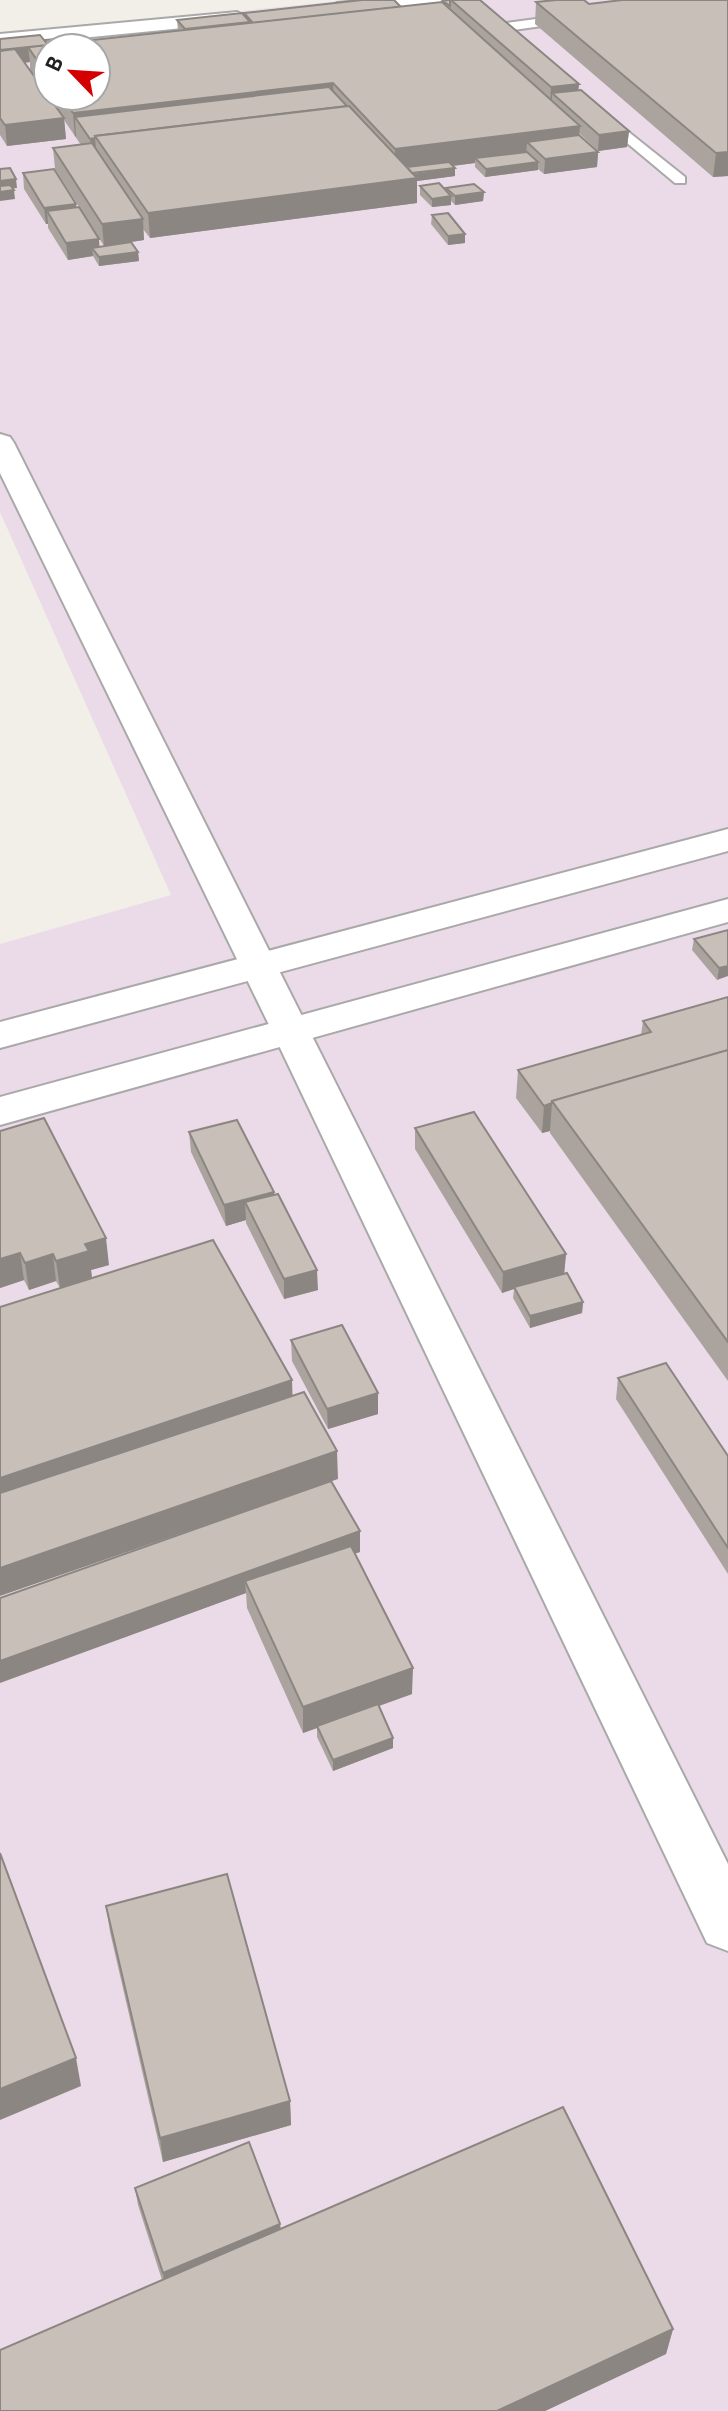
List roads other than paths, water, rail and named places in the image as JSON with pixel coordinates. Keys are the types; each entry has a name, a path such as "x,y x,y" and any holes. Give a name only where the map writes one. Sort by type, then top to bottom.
{"street":[{"path":"314,11 439,0"},
{"path":"0,40 251,17"},
{"path":"0,443 292,1031 728,1924"},
{"path":"0,1035 728,840"},
{"path":"0,1111 728,910"}],"lane":[{"path":"510,38 498,28 587,16"},
{"path":"583,99 680,180"}]}
